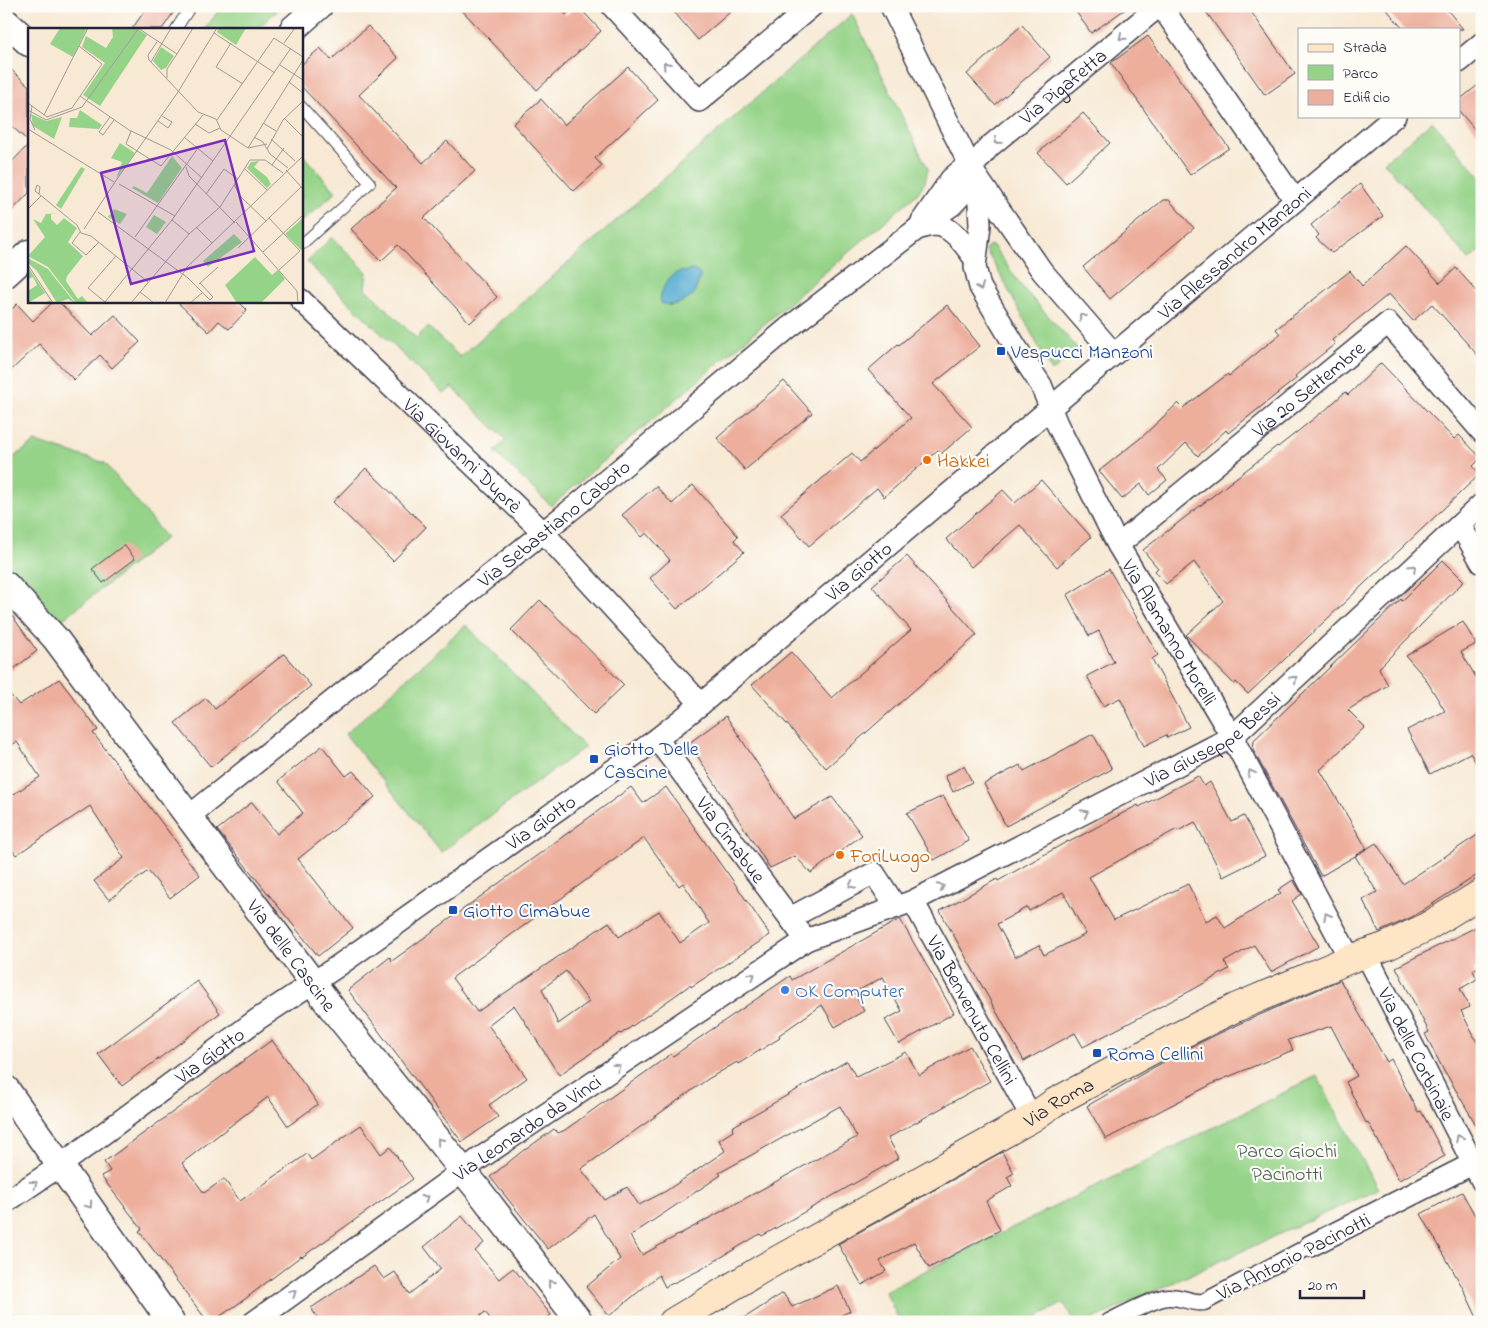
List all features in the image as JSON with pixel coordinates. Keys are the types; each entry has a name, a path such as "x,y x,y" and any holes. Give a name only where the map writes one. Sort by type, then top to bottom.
{"main road":[{"name":"Via Roma","path":"673,1322 764,1267 1032,1118 1055,1102 1184,1033 1235,1008 1387,946 1426,928 1482,893"}],"street":[{"path":"294,28 319,6"},
{"path":"612,6 699,101 812,6"},
{"path":"891,6 972,170 1042,271 1114,354"},
{"path":"1160,6 1295,200"},
{"name":"Via Pigafetta","path":"972,170 978,159 989,147 1160,6"},
{"path":"6,22 28,42"},
{"path":"1460,61 1482,43"},
{"name":"Via Alessandro Manzoni","path":"1051,408 1393,118"},
{"name":"Via Sebastiano Caboto","path":"188,817 543,532 787,328 917,229 947,210 968,187 972,170"},
{"name":"Via Alamanno Morelli","path":"972,170 979,204 980,220 976,250 976,274 980,287 1041,385 1063,437 1118,545 1232,737 1358,957"},
{"path":"917,229 932,225 942,227 976,250 998,236 1012,237 1019,240"},
{"path":"6,274 28,254"},
{"name":"Via Giovanni Duprè","path":"302,301 543,532 700,704"},
{"name":"Via 20 Settembre","path":"1118,545 1388,323 1482,432"},
{"name":"Via Giotto","path":"6,1202 61,1165 258,1019 335,968 657,739 1051,408"},
{"name":"Via Giuseppe Bessi","path":"806,940 904,904 1232,737 1482,504"},
{"path":"1460,525 1482,563"},
{"name":"Via delle Cascine","path":"6,585 55,638 312,982 463,1170 580,1322"},
{"name":"Via Cimabue","path":"657,739 806,940"},
{"name":"Via Benvenuto Cellini","path":"790,918 874,873 904,904 1032,1118"},
{"name":"Via Leonardo da Vinci","path":"254,1322 463,1170 806,940"},
{"name":"Via delle Corbinaie","path":"1358,957 1479,1169"},
{"path":"6,1090 171,1322"},
{"name":"Via Antonio Pacinotti","path":"1109,1322 1161,1298 1176,1297 1194,1302 1204,1302 1310,1246 1479,1169"}],"lane":[{"path":"177,28 191,6"},
{"path":"302,107 370,183 302,244"}],"green space":[{"path":"222,6 282,6 258,28 206,28"},
{"path":"852,14 928,169 925,182 917,194 551,506 495,452 506,440 452,387 444,394 307,262 332,237 367,272 365,288 416,338 428,327 460,357","holes":["692,270 700,279 696,289 679,303 669,306 660,296 682,272"]},
{"path":"1432,121 1482,179 1482,249 1469,260 1384,162"},
{"path":"302,154 336,192 302,221"},
{"path":"990,245 994,247 1022,287 1078,349 1052,372 985,249"},
{"path":"35,442 105,463 166,538 58,623 6,573 6,463"},
{"path":"466,625 585,747 441,852 345,734"},
{"name":"Parco Giochi Pacinotti","path":"1317,1076 1378,1189 1087,1322 1074,1322 1064,1303 1026,1322 900,1322 885,1291"}],"water":[{"path":"692,270 698,272 700,276 694,294 678,303 669,305 661,303 662,291 669,278 676,273"}],"building":[{"path":"148,6 178,6 163,28 133,28"},
{"path":"458,6 558,6 566,15 578,6 601,31 537,90"},
{"path":"669,6 737,6 698,40"},
{"path":"1072,6 1130,6 1091,33"},
{"path":"1202,6 1247,6 1295,74 1265,95"},
{"path":"1384,6 1444,6 1463,29 1460,28 1402,28"},
{"path":"1022,25 1050,57 995,105 967,74"},
{"path":"368,26 398,58 359,95 423,163 447,141 475,171 424,218 497,297 470,323 398,245 381,261 351,229 396,188 302,87 302,64 320,48 331,60"},
{"path":"1148,36 1229,148 1190,175 1111,63"},
{"path":"6,65 28,85 28,141 6,121"},
{"path":"628,67 658,100 595,158 602,166 574,191 513,124 541,99 564,125"},
{"path":"1482,82 1482,138 1460,112 1460,99"},
{"path":"1083,113 1110,143 1066,183 1038,153"},
{"path":"28,145 28,194 6,217 6,168"},
{"path":"1360,184 1383,216 1332,253 1316,238 1319,235 1311,225"},
{"path":"1163,200 1169,200 1194,228 1110,299 1083,267"},
{"path":"1406,246 1440,283 1456,268 1482,297 1482,360 1432,304 1413,321 1389,294 1332,340 1335,344 1295,376 1297,378 1228,433 1226,430 1198,456 1186,443 1158,470 1167,480 1149,495 1141,484 1122,499 1099,471 1143,436 1178,403 1183,408 1228,374 1229,376 1280,334 1276,329 1350,271 1362,286"},
{"path":"53,302 59,302 92,336 115,315 140,342 112,368 100,355 74,380 39,344 6,375 6,315 17,304 33,321"},
{"path":"177,302 239,302 247,310 229,329 219,321 209,332"},
{"path":"947,305 980,346 933,384 972,427 941,454 938,450 884,497 877,488 809,546 781,514 852,453 860,462 911,418 868,370"},
{"path":"1381,363 1454,439 1459,435 1481,458 1473,466 1480,474 1248,694 1236,682 1234,684 1186,635 1223,601 1194,562 1166,584 1155,571 1158,568 1143,550 1321,414 1345,392 1348,395"},
{"path":"784,381 812,413 745,470 717,438"},
{"path":"366,468 426,527 393,561 333,502"},
{"path":"1041,480 1091,537 1057,567 1020,525 971,567 946,539 1003,490 1015,503"},
{"path":"693,485 738,536 734,540 744,552 677,609 650,578 670,560 647,533 642,537 622,515 656,486 672,504"},
{"path":"124,545 135,559 103,583 92,569"},
{"path":"907,556 977,635 826,768 752,685 791,652 832,698 911,630 872,586"},
{"path":"1443,560 1464,581 1379,668 1388,685 1348,710 1365,727 1320,770 1367,849 1321,876 1253,750 1254,740"},
{"path":"1109,569 1158,655 1152,659 1189,727 1167,738 1166,735 1144,746 1120,698 1103,706 1087,676 1114,662 1099,631 1089,636 1067,595"},
{"path":"540,600 624,685 594,714 511,630"},
{"path":"6,607 37,651 6,675"},
{"path":"1463,622 1476,644 1461,652 1482,687 1482,772 1470,753 1430,774 1407,730 1445,711 1425,678 1406,656"},
{"path":"284,654 311,686 211,767 175,723 206,698 215,709"},
{"path":"59,679 98,730 93,733 200,875 170,898 148,871 109,900 94,881 124,858 90,806 16,855 6,841 6,799 40,777 17,742 6,748 6,690 19,705"},
{"path":"726,716 794,819 832,797 862,835 811,873 795,856 770,868 689,743"},
{"path":"1093,734 1112,769 1006,826 984,784 1020,765 1024,771"},
{"path":"322,746 346,776 353,771 375,797 298,859 353,928 318,956 217,830 252,802 277,834 303,813 278,781"},
{"path":"964,766 972,782 953,792 945,776"},
{"path":"1198,776 1204,786 1210,782 1232,822 1244,816 1265,856 1223,877 1195,822 1178,831 1177,829 1089,877 1114,920 1188,884 1206,921 1217,915 1225,928 1281,893 1278,890 1293,880 1302,894 1292,901 1319,946 1271,972 1254,945 1224,962 1229,969 1083,1047 1075,1033 1024,1061 940,911 997,879 998,881 1068,841 1138,805 1139,807","holes":["1063,892 1086,934 1044,955 1039,945 1015,957 997,924 1027,907 1029,911"]},
{"path":"631,787 643,803 666,787 770,935 691,987 690,985 559,1075 514,1005 488,1025 527,1078 489,1105 498,1117 462,1142 348,990 390,957 392,961","holes":["644,838 679,886 683,883 709,923 680,943 659,911 619,937 609,922 477,1012 452,978","566,971 589,1002 558,1024 542,989"]},
{"path":"943,796 969,841 934,860 907,813"},
{"path":"1482,832 1482,872 1412,917 1379,932 1363,900 1377,892 1355,856 1376,843 1403,884"},
{"path":"900,919 954,1013 899,1044 885,1020 902,1011 883,977 854,993 864,1011 835,1027 822,1005 779,1035 780,1038 738,1064 737,1062 708,1079 581,1169 605,1200 627,1187 639,1205 666,1191 725,1151 719,1140 733,1131 732,1127 847,1061 856,1077 906,1052 919,1075 970,1046 990,1081 888,1138 899,1158 762,1236 760,1234 700,1270 665,1287 659,1275 609,1316 586,1287 620,1259 594,1214 548,1249 490,1177 554,1129 558,1133 565,1130 671,1054 673,1056 790,976 792,980","holes":["840,1106 857,1137 642,1255 630,1236 721,1175 719,1173"]},
{"path":"1482,924 1482,965 1473,970 1477,979 1460,989 1470,1007 1461,1011 1482,1052 1482,1135 1446,1075 1425,1034 1429,1032 1396,967"},
{"path":"1340,980 1387,1062 1391,1059 1418,1112 1421,1111 1445,1156 1399,1180 1368,1122 1366,1123 1346,1082 1357,1076 1331,1026 1288,1040 1293,1050 1216,1082 1106,1139 1087,1106 1191,1047"},
{"path":"197,981 220,1013 122,1086 98,1054"},
{"path":"272,1040 318,1104 288,1126 268,1097 182,1163 204,1193 224,1179 240,1201 307,1154 311,1160 361,1125 381,1154 390,1147 413,1179 301,1256 245,1299 212,1322 208,1322 139,1231 142,1229 101,1176 110,1171 104,1162"},
{"path":"1002,1152 1014,1173 1007,1177 1012,1186 986,1201 1000,1230 929,1268 914,1242 880,1261 886,1271 862,1285 838,1244"},
{"path":"1462,1192 1482,1228 1482,1322 1479,1322 1464,1290 1421,1214"},
{"path":"462,1216 484,1243 475,1251 499,1279 513,1268 551,1315 542,1322 493,1322 485,1312 473,1322 320,1322 311,1308 374,1266 384,1279 395,1272 409,1294 441,1269 424,1247"},
{"path":"838,1286 850,1311 828,1322 738,1322 783,1293 792,1307"}],"place":[{"name":"Vespucci Manzoni","path":"1001,351"},
{"name":"Hakkei","path":"927,460"},
{"name":"Giotto Delle Cascine","path":"594,759"},
{"name":"ForiLuogo","path":"840,855"},
{"name":"Giotto Cimabue","path":"453,910"},
{"name":"OK Computer","path":"785,990"},
{"name":"Roma Cellini","path":"1097,1053"}]}
